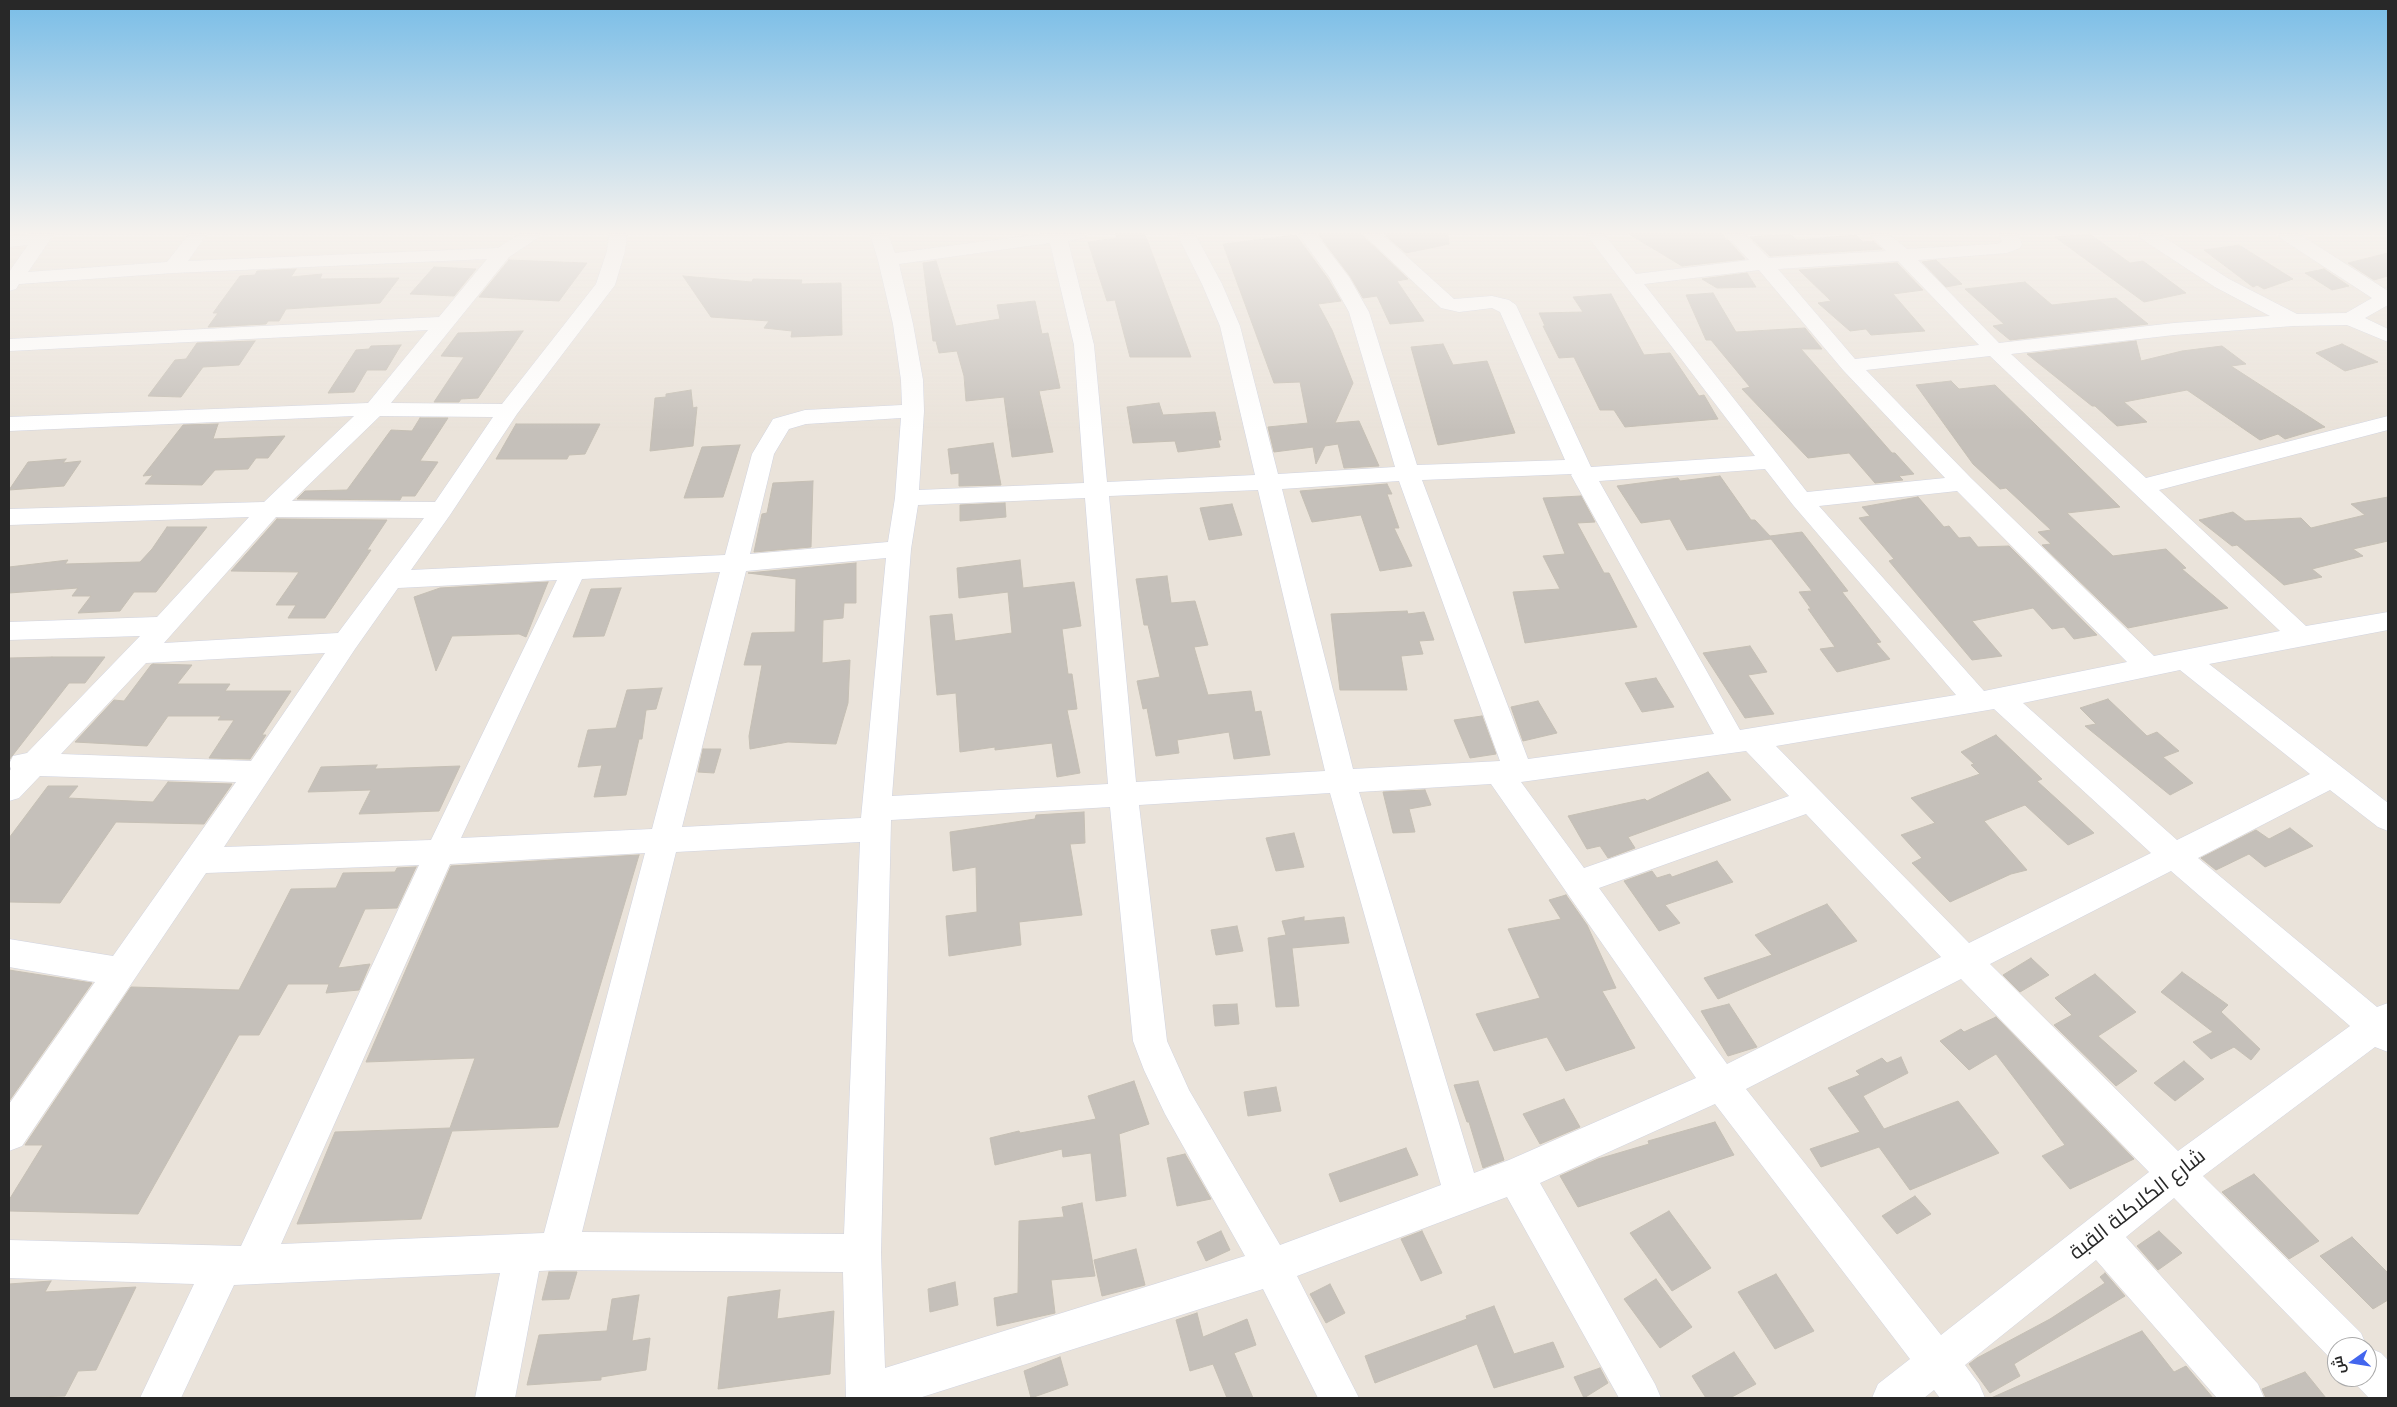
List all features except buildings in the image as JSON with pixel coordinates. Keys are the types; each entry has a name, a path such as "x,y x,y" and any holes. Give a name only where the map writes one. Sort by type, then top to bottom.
{"street":[{"path":"9,790 21,764 139,654 162,626 270,509 374,409 464,300"},
{"path":"9,1134 259,772 346,642 442,510 508,412 594,300"},
{"path":"895,300 912,380 913,411 907,498 899,549 876,819 862,1253 865,1396 1272,1267 1515,1176 1721,1084 1966,962 2172,854 2332,776"},
{"path":"1076,300 1084,345 1123,795 1150,1041 1161,1070 1177,1102 1272,1267 1339,1398"},
{"path":"1219,300 1230,326 1342,783 1463,1197"},
{"path":"1352,300 1359,312 1408,473 1508,771 1578,883 1721,1084 1965,1398"},
{"path":"1443,300 1448,304 1459,306 1492,302 1502,304 1509,309 1581,471 1743,740 1811,800 1966,962 2177,1173 2337,1337"},
{"path":"1647,300 1801,500 1989,700 2172,854 2384,1028"},
{"path":"1794,300 1850,366 1962,483 2148,667"},
{"path":"1946,300 1993,348 2301,636"},
{"path":"2254,300 2293,320"},
{"path":"2350,319 2383,300"},
{"path":"1850,366 1993,348 2174,329 2293,320 2350,319 2388,336"},
{"path":"9,344 444,324"},
{"path":"9,424 374,409 508,412"},
{"path":"495,1398 541,1253 664,840 763,454 781,424 805,416 913,411"},
{"path":"2141,487 2388,423"},
{"path":"907,498 1269,482 1408,473 1581,471 1772,462"},
{"path":"1801,500 1962,483"},
{"path":"9,517 270,509 442,510"},
{"path":"391,580 574,570 736,564 899,549"},
{"path":"160,1398 238,1264 440,852 574,570"},
{"path":"197,861 440,852 664,840 1123,795 1342,783 1508,771 1743,740 1989,700 2301,636 2388,621"},
{"path":"9,631 162,626"},
{"path":"139,654 346,642"},
{"path":"2185,660 2388,819"},
{"path":"21,764 259,772"},
{"path":"1578,883 1811,800"},
{"path":"9,953 121,972"},
{"name":"شارع الكلاكلة القبة","path":"1892,1398 2177,1173 2384,1028"},
{"path":"1515,1176 1641,1398"},
{"path":"2099,1235 2244,1398"},
{"path":"9,1259 238,1264 541,1253 862,1253"},
{"path":"2377,1377 2388,1389"}]}
